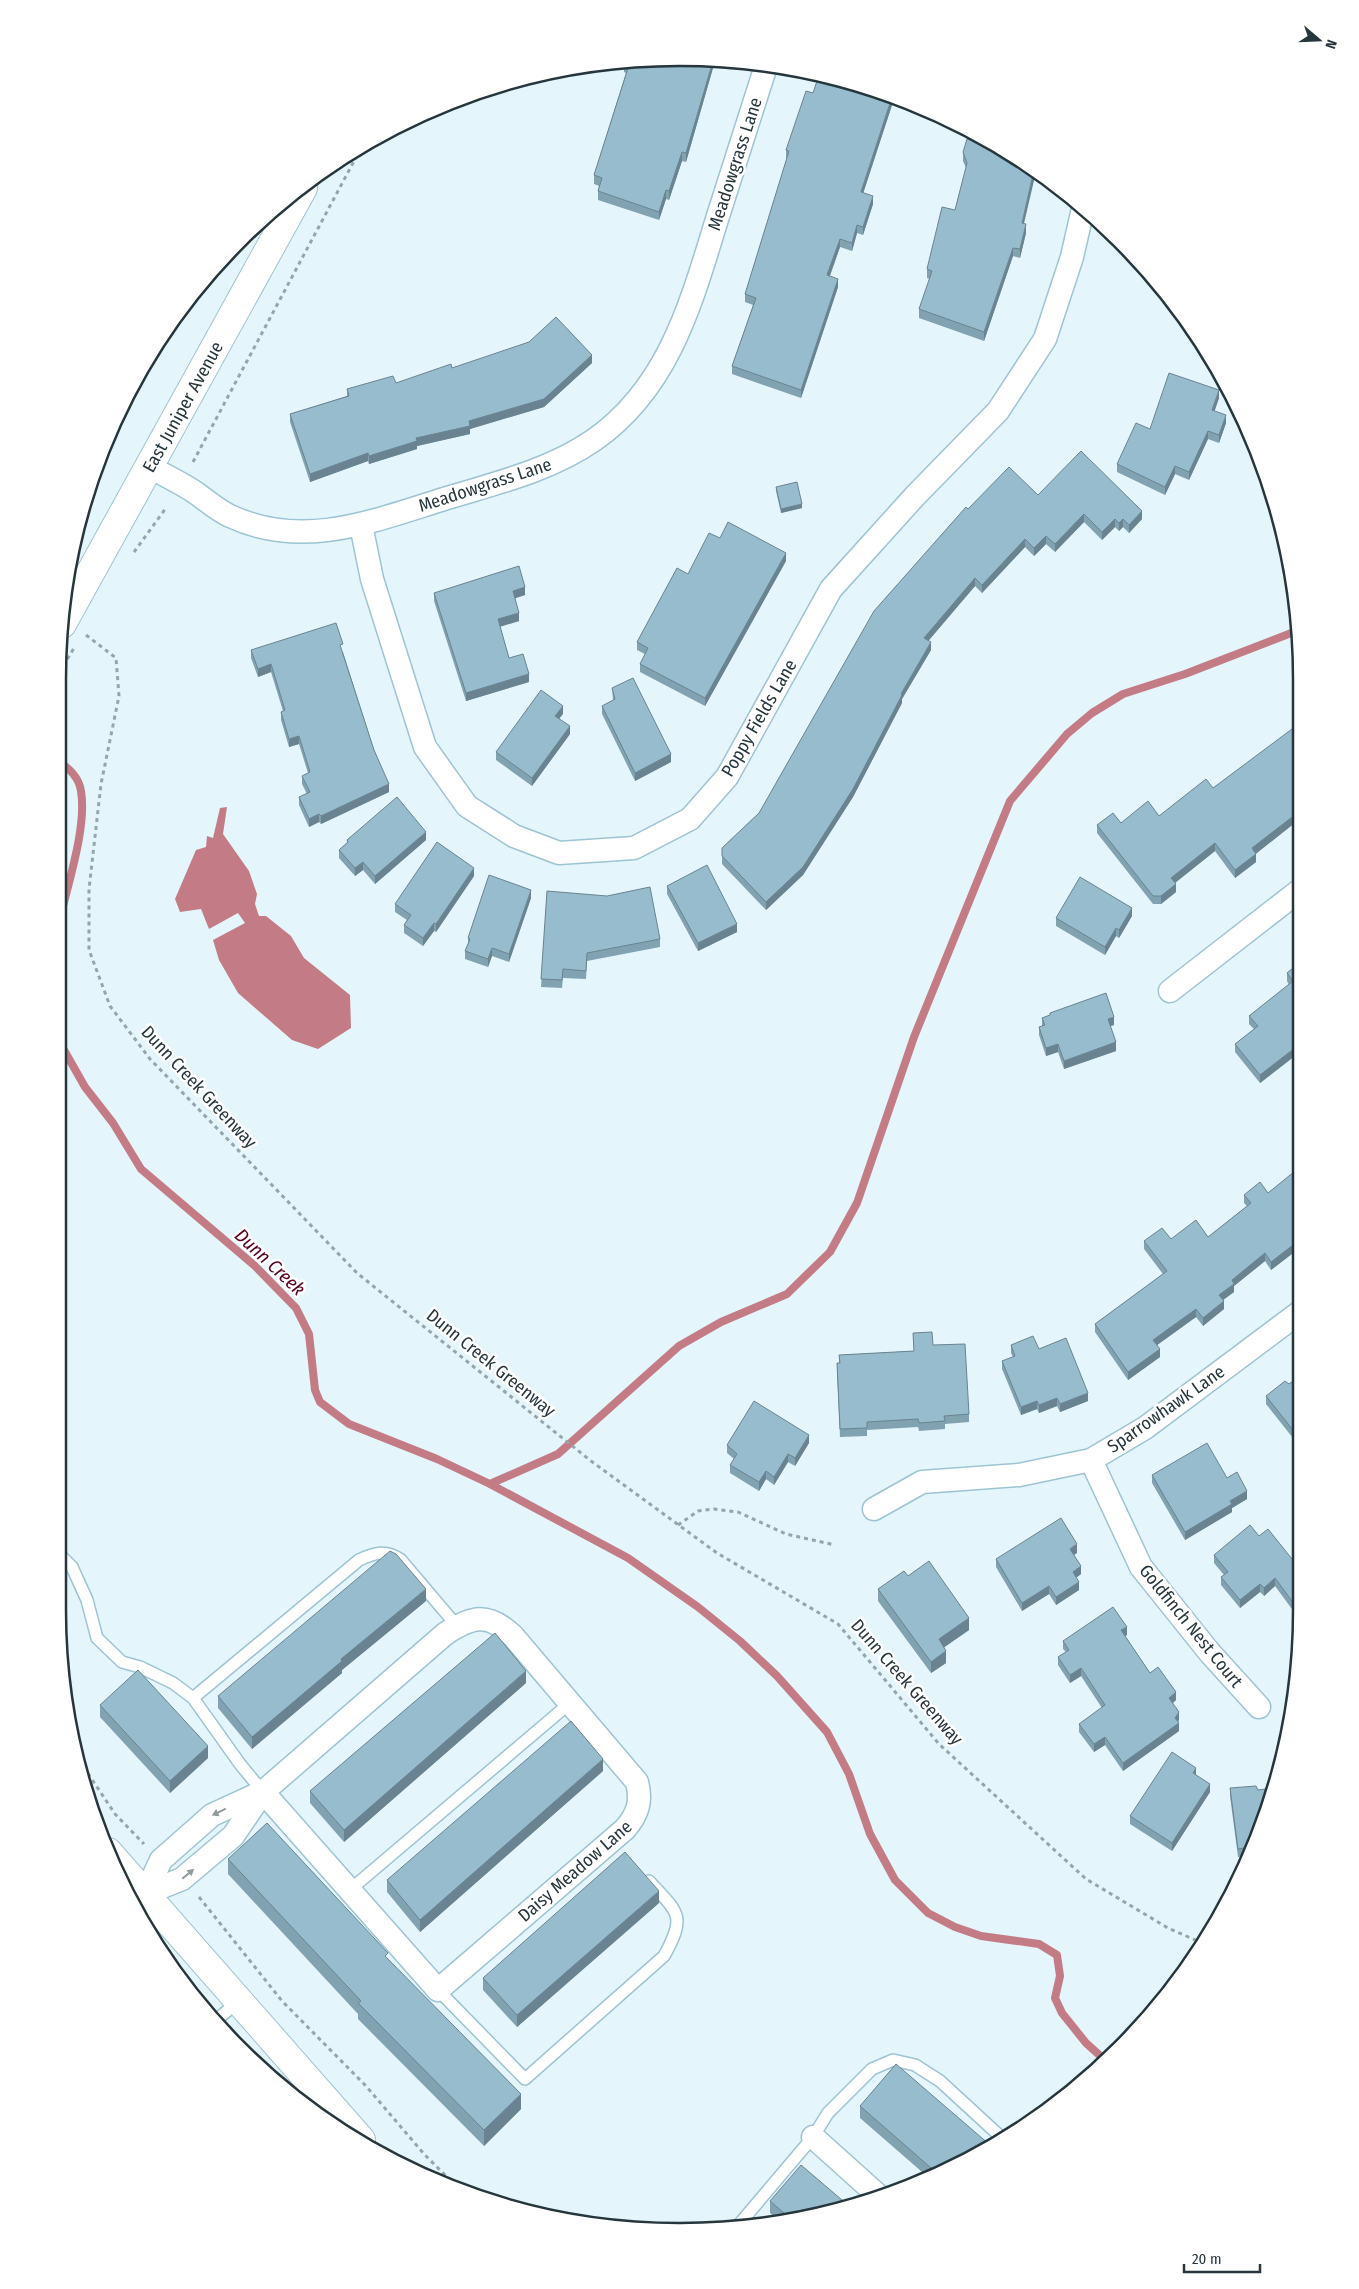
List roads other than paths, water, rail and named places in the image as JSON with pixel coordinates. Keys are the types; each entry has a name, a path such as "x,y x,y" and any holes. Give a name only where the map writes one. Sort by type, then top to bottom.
{"street":[{"name":"Meadowgrass Lane","path":"150,467 180,483 230,516 269,528 291,532 321,532 361,525 552,464 595,439 639,399 674,344 698,281 764,72"},
{"name":"East Juniper Avenue","path":"72,628 150,467 296,201"},
{"name":"Poppy Fields Lane","path":"361,525 372,579 425,747 468,806 514,836 560,853 634,848 690,819 728,777 831,589 915,496 998,411 1044,339 1072,257 1081,216"},
{"path":"1170,991 1293,895"},
{"name":"Sparrowhawk Lane","path":"874,1509 922,1482 1019,1475 1091,1460 1145,1428 1293,1317"},
{"name":"Goldfinch Nest Court","path":"1091,1460 1141,1567 1210,1653 1259,1707"},
{"name":"Daisy Meadow Lane","path":"144,1894 182,1879 233,1836 263,1792 445,1634 464,1621 492,1621 503,1626 570,1703 637,1782 640,1794 635,1818 615,1843 438,1990"},
{"path":"263,1792 351,1889 438,1990"},
{"name":"Daisy Meadow Lane","path":"144,1894 161,1860 212,1815 263,1792"},
{"path":"125,1872 347,2124"},
{"path":"813,2137 874,2191"}],"lane":[{"path":"192,1698 359,1560 373,1553 393,1554 401,1560 457,1626"},
{"path":"66,1561 72,1567 87,1600 97,1638 108,1651 122,1662 140,1667 173,1683 192,1698 263,1792"},
{"path":"351,1889 570,1703"},
{"path":"438,1990 525,2079 664,1956 675,1932 678,1920 676,1910 644,1875"},
{"path":"220,2017 238,2002"},
{"path":"743,2219 813,2137 828,2113 872,2070 893,2060 915,2065 940,2081 997,2134"}],"waterway":[{"path":"490,1484 558,1454 679,1346 721,1322 787,1294 830,1252 857,1203 914,1037 1010,801 1067,734 1092,713 1123,694 1185,674 1291,633"},
{"name":"Dunn Creek","path":"66,767 76,777 80,786 82,805 79,838 66,896"},
{"path":"66,1054 85,1087 113,1123 141,1169 255,1266 296,1308 309,1334 315,1390 320,1402 349,1424 437,1459 490,1484 628,1558 698,1607 740,1641 777,1676 827,1732 849,1774 870,1834 895,1880 928,1913 955,1927 981,1936 1039,1944 1057,1955 1060,1976 1055,1998 1062,2013 1086,2043 1100,2056"}]}
